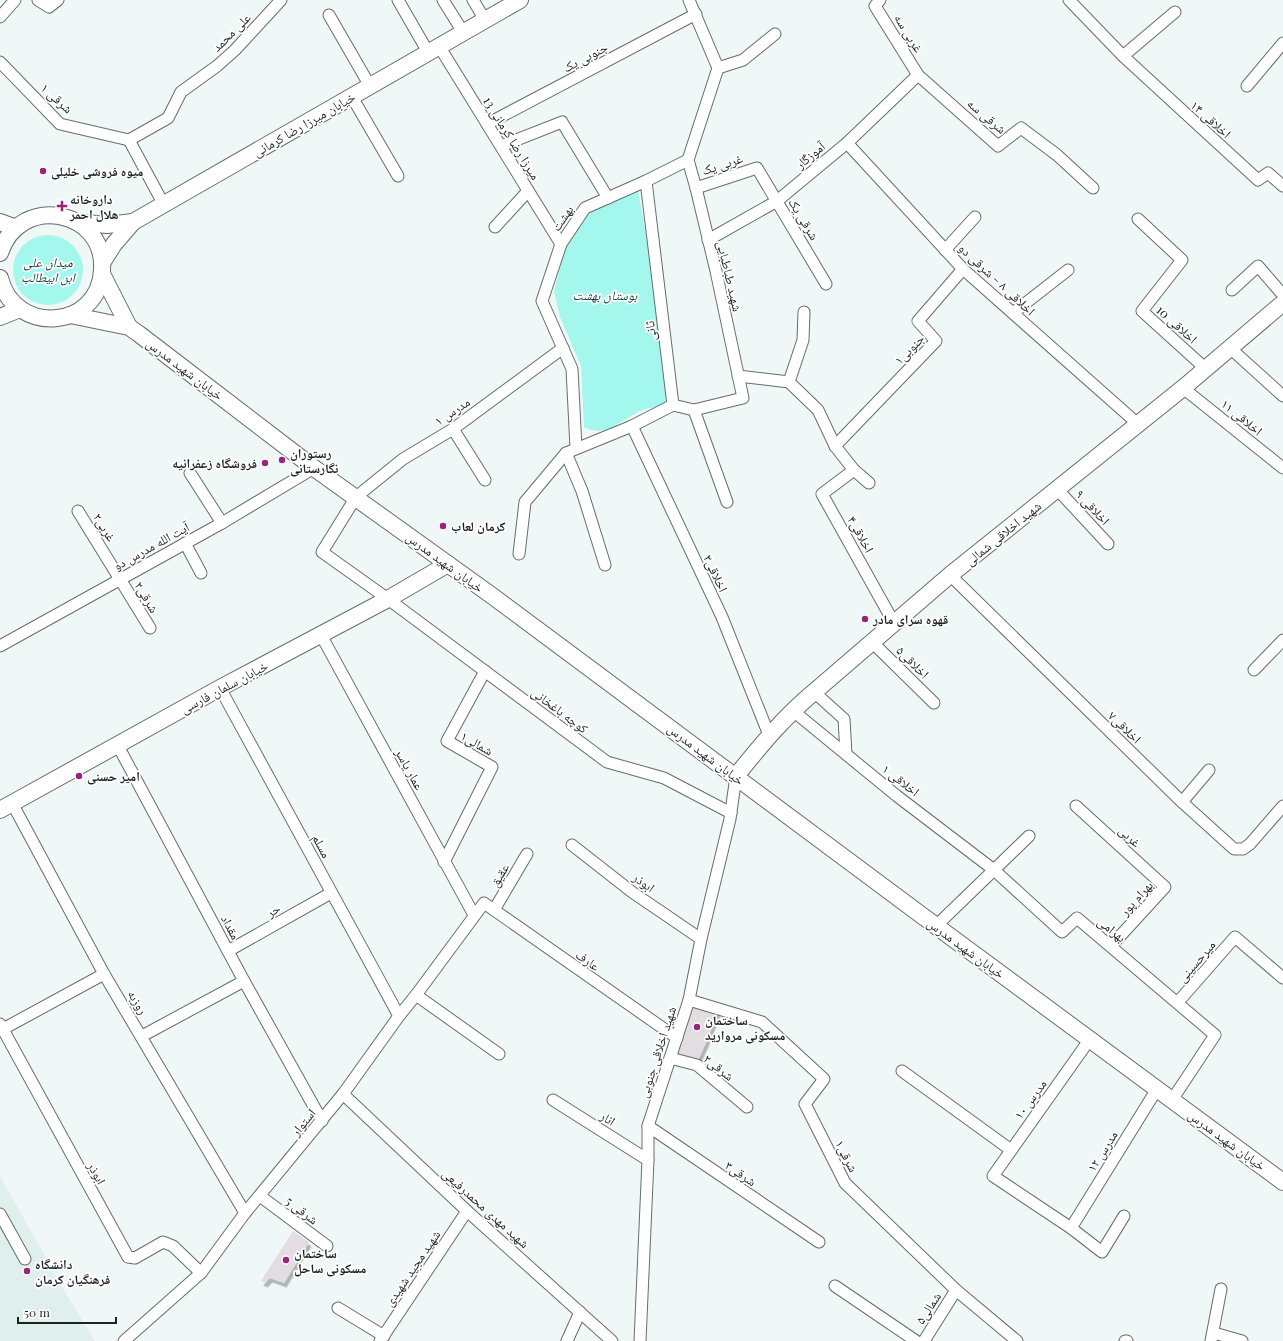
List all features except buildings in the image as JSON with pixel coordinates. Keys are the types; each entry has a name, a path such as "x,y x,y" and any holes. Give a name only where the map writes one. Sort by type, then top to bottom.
{"main road":[{"name":"خیابان میرزا رضا کرمانی","path":"70,315 80,310 94,295 99,285 102,269 114,244 134,222 520,0"},
{"path":"0,253 4,242 16,228 32,218 41,216 59,216 76,222 107,225 134,222"},
{"path":"0,222 16,228"},
{"name":"خیابان شهید مدرس","path":"76,222 94,239 101,255 102,269 129,327"},
{"path":"0,278 2,286 10,299 20,309 29,315 44,318 60,318 70,315"},
{"name":"شهید اخلاقی شمالی","path":"736,776 769,735 792,710 950,575 1183,388 1282,303"},
{"path":"0,317 20,309"},
{"name":"خیابان شهید مدرس","path":"70,315 129,327 314,468 448,564 736,776 936,926 1283,1182"},
{"name":"خیابان سلمان فارسی","path":"6,806 220,688 388,599 448,564"}],"street":[{"path":"0,17 15,0"},
{"path":"38,0 49,7 58,0"},
{"name":"علی محمد","path":"130,140 168,118 182,92 217,66 235,50 281,0"},
{"name":"میرزا رضا کرمانی 13","path":"398,0 487,124 561,244"},
{"path":"443,0 463,32"},
{"path":"473,0 485,20"},
{"path":"688,160 718,68 689,0"},
{"path":"1068,0 1123,56 1175,12"},
{"name":"غربی سه","path":"878,3 918,75"},
{"name":"جنوبی یک","path":"487,124 696,14"},
{"path":"329,15 370,86"},
{"path":"718,68 742,60 775,34"},
{"path":"1247,86 1283,43"},
{"name":"اخلاقی ۱۴","path":"1123,56 1258,180 1268,173 1283,186"},
{"name":"شرقی ۱","path":"0,62 60,124 130,140"},
{"name":"آموزگار","path":"708,240 778,202 847,143 918,75"},
{"name":"شرقی سه","path":"918,75 998,146 1021,128 1057,154 1094,188"},
{"path":"352,97 398,176"},
{"path":"501,146 562,122 608,198"},
{"path":"130,140 164,205"},
{"name":"اخلاقی ۸ - شرقی دو","path":"847,143 963,269 1138,424"},
{"name":"بهشت","path":"576,448 572,369 542,302 561,244 585,208 646,181 688,160"},
{"name":"شهید طباطبایی","path":"688,160 696,188 743,398 694,410"},
{"name":"شرقی یک","path":"757,168 826,284"},
{"name":"غربی یک","path":"696,188 757,168"},
{"name":"ثانی","path":"646,181 673,405"},
{"path":"495,227 528,191"},
{"path":"945,250 975,217"},
{"name":"اخلاقی 10","path":"1138,219 1182,260 1142,311 1206,369"},
{"path":"1232,290 1258,266 1282,303"},
{"name":"جنوبی۱","path":"835,446 936,341 918,321 963,269"},
{"path":"1013,313 1068,270"},
{"path":"789,382 803,340 804,312"},
{"name":"مدرس ۱","path":"388,599 322,552 356,497 404,459 453,428 563,348"},
{"path":"1230,348 1283,396"},
{"path":"738,376 789,382 818,410 835,446 854,470 869,483"},
{"name":"اخلاقی ۱۱","path":"1183,388 1283,468"},
{"path":"519,554 525,502 566,453 632,426 673,405 694,410 726,502"},
{"name":"اخلاقی۲","path":"632,426 722,618 769,735"},
{"path":"453,428 485,480"},
{"path":"566,453 582,491 605,565"},
{"name":"آیت الله مدرس دو","path":"0,646 222,523 314,468"},
{"name":"اخلاقی۴","path":"854,470 822,494 894,623"},
{"path":"190,473 222,523"},
{"name":"اخلاقی ۹","path":"1057,489 1108,544"},
{"name":"غربی۲","path":"78,511 121,579"},
{"path":"185,543 201,573"},
{"name":"اخلاقی۷","path":"950,575 1182,802 1234,849 1243,849 1250,844 1283,806"},
{"name":"شرقی۲","path":"121,579 150,628"},
{"name":"کوچه باغخانی","path":"388,599 607,762 664,778 731,813"},
{"name":"عمار یاسر","path":"321,635 474,915"},
{"path":"1254,670 1283,640"},
{"name":"اخلاقی۵","path":"872,642 934,703"},
{"name":"شمالی۱","path":"444,862 492,767 447,741 485,671"},
{"name":"مسلم","path":"220,688 399,1016"},
{"path":"814,692 844,719 846,754"},
{"name":"اخلاقی ۱","path":"792,710 897,796 994,870"},
{"name":"مقداد","path":"117,744 244,981 322,1121"},
{"path":"1182,802 1209,770"},
{"name":"شهید اخلاقی جنوبی","path":"640,1341 648,1160 648,1126 689,1000 701,939 731,813 736,776"},
{"name":"روزبه","path":"6,806 245,1213"},
{"name":"غربی","path":"1076,806 1165,887"},
{"path":"936,926 1029,836"},
{"name":"ابوذر","path":"572,845 632,892 701,939"},
{"name":"عقیق","path":"494,910 527,854"},
{"name":"بهرامی","path":"994,870 1062,932 1076,918 1178,1002 1215,1035 1172,1100"},
{"name":"بهرام پور","path":"1111,946 1165,887"},
{"name":"حر","path":"228,951 331,893"},
{"name":"عارف","path":"484,903 677,1038"},
{"name":"استوار","path":"124,1341 201,1273 245,1213 343,1094 399,1016 484,903"},
{"name":"میرحسینی","path":"1178,1002 1235,938 1283,978"},
{"path":"1,1026 104,974"},
{"path":"142,1036 244,981"},
{"path":"416,995 500,1054"},
{"name":"شرقی۱","path":"689,1000 762,1022 824,1079 805,1104 845,1184 956,1290 1017,1341"},
{"name":"ابوذر","path":"1,1026 128,1257 135,1258 163,1242 173,1246 201,1273"},
{"name":"مدرس ۱۰","path":"1071,1228 993,1176 1090,1039"},
{"name":"شرقی۲","path":"670,1058 697,1065 747,1107"},
{"path":"902,1071 1011,1150"},
{"name":"مدرس ۱۲","path":"1071,1228 1157,1089"},
{"name":"شهید مهدی محمدرفیعی","path":"343,1094 467,1210 612,1341"},
{"name":"انار","path":"554,1100 648,1160"},
{"name":"شرقی۳","path":"648,1126 819,1242"},
{"name":"شرقی 5","path":"260,1196 327,1246"},
{"name":"شهید مجید شهیدی","path":"382,1338 467,1210"},
{"path":"0,1214 25,1259"},
{"path":"1071,1228 1102,1252 1124,1216"},
{"path":"835,1286 916,1341"},
{"path":"1221,1289 1212,1337 1242,1341"},
{"name":"شمالی۵","path":"924,1341 956,1290"},
{"path":"338,1308 382,1338"},
{"path":"567,1341 580,1312"}],"shaded area":[{"name":"دانشگاه فرهنگیان کرمان","path":"0,1176 69,1299 95,1341 0,1341"}],"green space":[{"name":"بوستان بهشت","path":"638,190 651,263 668,406 654,407 643,410 607,429 600,431 592,430 584,427 581,366 560,317 554,291 564,253 575,230 586,215 594,209"},
{"name":"میدان علی ابن ابیطالب","path":"48,235 67,241 77,251 83,270 77,289 67,299 48,305 29,299 19,289 13,270 19,251 29,241"}],"place":[{"name":"میوه فروشی خلیلی","path":"43,171"},
{"name":"داروخانه هلال احمر","path":"62,206"},
{"name":"رستوران نگارستانی","path":"282,460"},
{"name":"فروشگاه زعفرانیه","path":"265,463"},
{"name":"کرمان لعاب","path":"443,526"},
{"name":"قهوه سرای مادر","path":"865,619"},
{"name":"امیر حسنی","path":"79,776"},
{"name":"ساختمان مسکونی مروارید","path":"697,1027"},
{"name":"ساختمان مسکونی ساحل","path":"286,1260"},
{"name":"دانشگاه فرهنگیان کرمان","path":"27,1271"}]}
